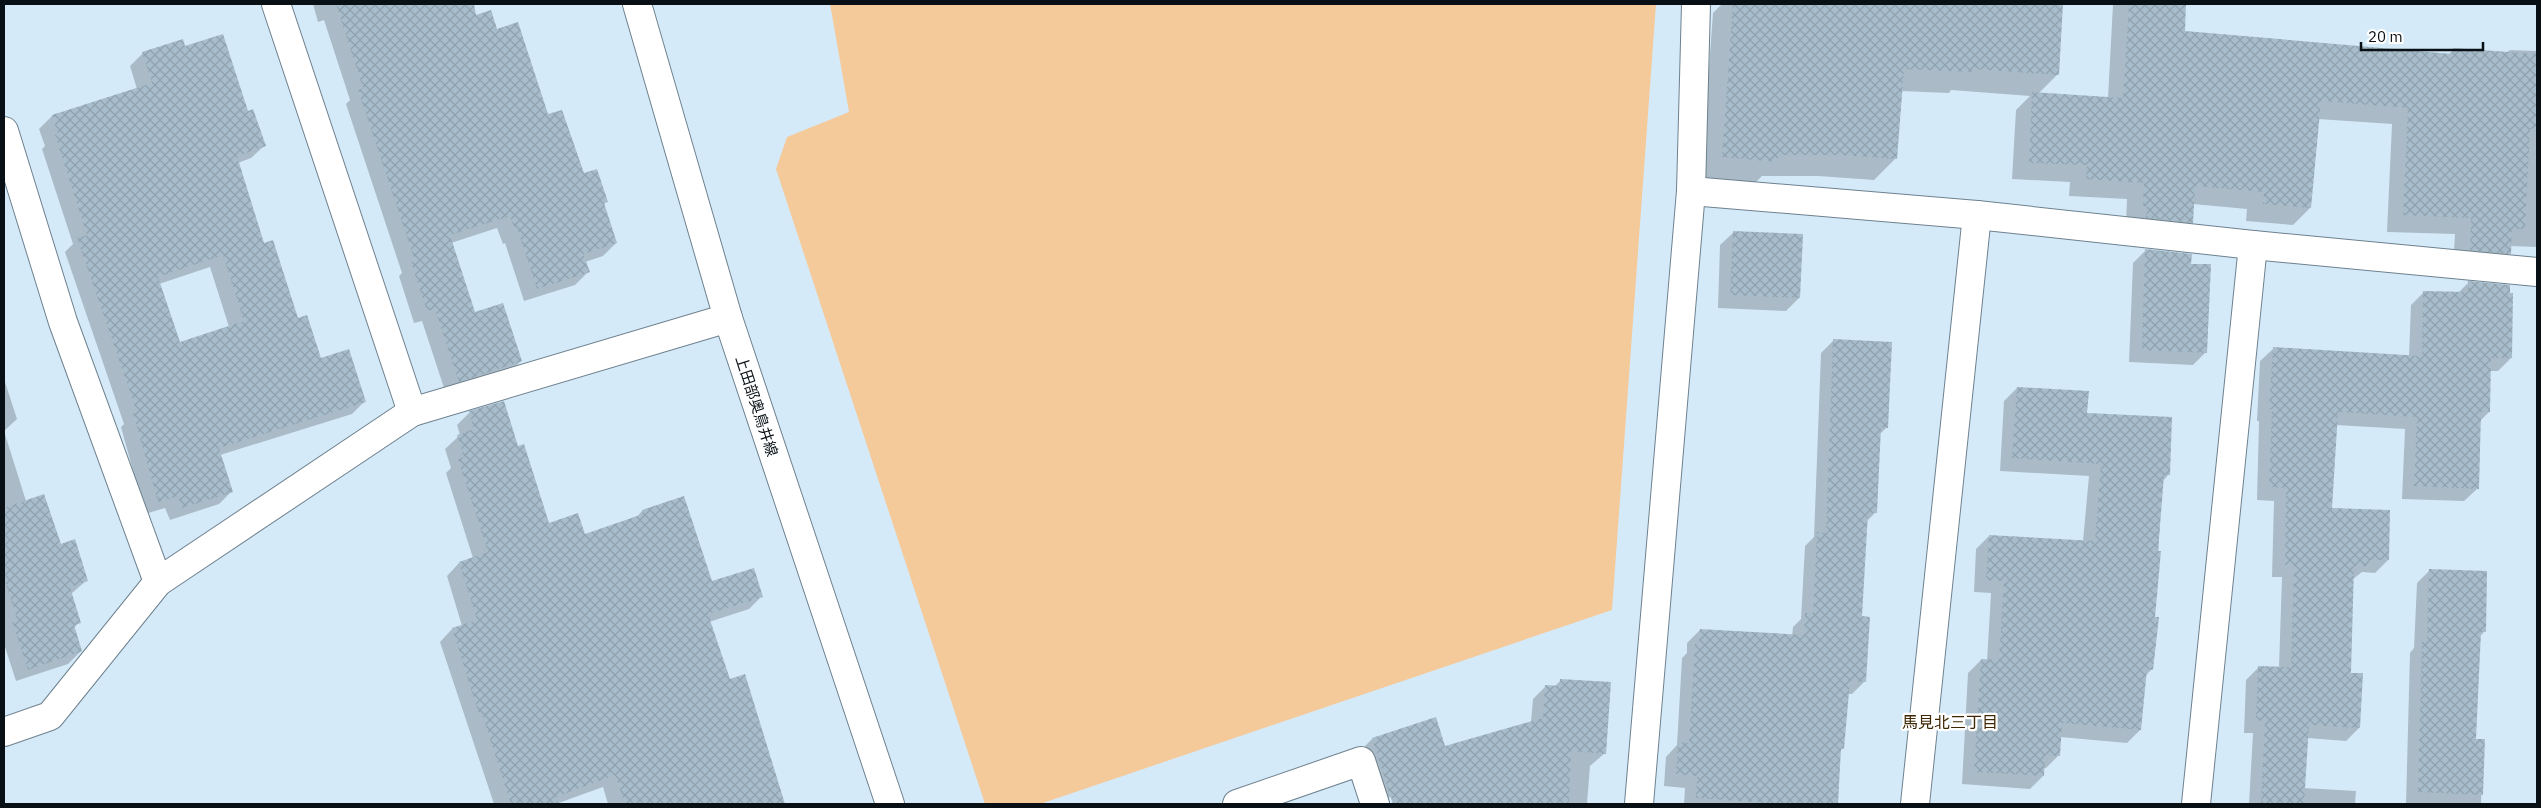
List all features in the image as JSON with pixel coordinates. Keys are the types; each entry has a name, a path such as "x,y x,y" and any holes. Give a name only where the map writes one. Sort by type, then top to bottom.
{"street":[{"path":"276,4 412,412"},
{"name":"上田部奥鳥井線","path":"637,4 728,318 890,804"},
{"path":"1639,804 1691,191 1696,4"},
{"path":"4,130 63,322 158,582"},
{"path":"1691,191 1977,215 2253,245 2537,272"},
{"path":"1916,804 1977,215"},
{"path":"2196,804 2253,245"},
{"path":"4,732 50,716 158,582 412,412 728,318"},
{"path":"1237,804 1361,761 1375,804"}],"shaded area":[{"path":"830,4 1656,4 1612,610 1040,804 985,804 776,169 787,137 849,112"}],"building":[{"path":"336,4 474,4 476,15 491,10 497,29 518,22 548,114 562,110 584,173 597,169 608,202 604,203 617,243 583,254 590,272 537,289 518,231 516,232 510,216 450,235 475,312 503,303 522,361 459,382 435,309 427,311 411,262 415,261 358,90 363,88"},
{"path":"1733,4 2063,4 2059,75 1972,69 1972,72 1904,69 1897,159 1840,155 1778,155 1778,162 1722,157"},
{"path":"2129,4 2186,4 2185,31 2452,54 2453,48 2537,54 2537,130 2530,129 2525,229 2512,229 2511,254 2470,250 2471,218 2403,215 2408,108 2321,101 2311,208 2263,204 2264,192 2195,186 2193,223 2146,218 2147,206 2143,206 2144,183 2086,179 2087,165 2029,163 2032,92 2123,98"},
{"path":"223,34 248,111 253,109 266,146 237,156 264,243 273,240 298,318 307,315 321,358 349,349 366,402 219,448 233,492 182,508 178,496 158,502 133,413 137,412 77,238 87,235 55,135 58,134 52,115 152,83 142,52 183,39 185,46","holes":["223,255 244,321 180,342 158,277"]},
{"path":"1733,231 1803,234 1800,298 1730,295"},
{"path":"2145,249 2192,254 2191,264 2211,264 2207,353 2142,350"},
{"path":"2468,281 2510,285 2510,293 2513,293 2512,358 2491,358 2490,412 2481,412 2479,489 2414,486 2417,417 2338,412 2332,508 2390,510 2389,560 2370,560 2369,566 2354,566 2351,673 2363,673 2360,728 2309,725 2304,804 2261,804 2265,721 2256,720 2258,666 2291,667 2294,565 2285,565 2286,488 2269,487 2272,409 2269,409 2273,347 2422,356 2423,291 2468,292"},
{"path":"1833,339 1892,342 1888,428 1881,427 1877,513 1868,513 1862,616 1870,617 1866,682 1850,681 1844,749 1841,748 1838,804 1780,804 1696,798 1697,776 1676,774 1678,742 1689,743 1695,644 1699,644 1700,629 1804,635 1805,613 1813,613 1817,532 1826,533"},
{"path":"2017,387 2089,391 2087,413 2172,417 2170,475 2164,475 2158,551 2161,551 2155,617 2159,617 2153,670 2147,669 2141,730 2062,723 2060,756 2045,755 2044,776 1974,772 1981,659 1999,660 2004,581 1986,580 1989,535 2095,541 2101,464 2012,458"},
{"path":"504,401 518,446 524,444 549,523 578,513 585,534 643,514 642,510 684,496 712,581 754,568 763,597 708,614 730,679 745,674 785,804 625,804 615,775 556,797 559,804 511,804 482,714 479,715 452,628 477,620 459,562 488,552 458,459 464,457 457,435 474,429 469,411"},
{"path":"44,494 61,544 75,539 88,581 70,587 81,623 74,625 82,651 28,670 12,621 17,619 4,578 4,508"},
{"path":"2429,569 2487,571 2486,632 2481,632 2476,739 2485,739 2483,795 2418,792 2422,639 2427,639"},
{"path":"1560,679 1611,682 1606,754 1571,751 1569,804 1393,804 1372,738 1436,717 1445,746 1543,718 1545,685 1560,686"}],"district":[{"name":"馬見北三丁目","path":"1950,722"}]}
